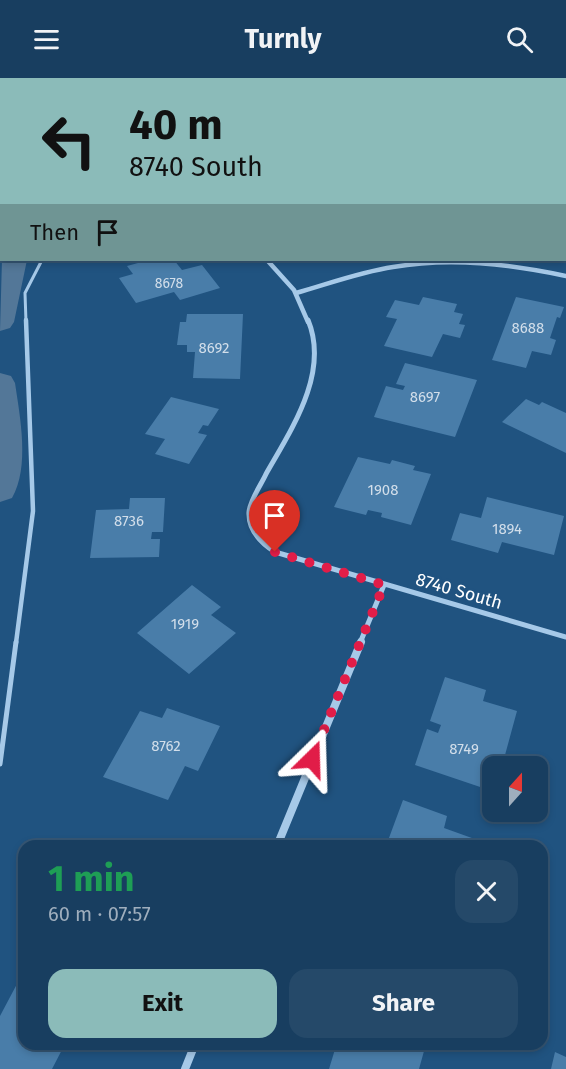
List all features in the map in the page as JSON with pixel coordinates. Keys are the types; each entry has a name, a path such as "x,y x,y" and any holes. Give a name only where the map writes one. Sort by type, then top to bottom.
{"street":[{"path":"268,261 296,293 394,267 445,263 492,264 566,276"},
{"name":"8740 South","path":"296,293 311,324 316,353 313,382 249,510 250,527 259,543 275,552 566,637"},
{"path":"279,840 384,585"},
{"path":"185,1069 193,1050"}],"lane":[{"path":"0,764 33,511 24,293 41,261"}],"building":[{"path":"145,261 175,261 182,270 202,265 220,288 180,300 174,292 136,303 119,278 133,274 127,266"},
{"path":"423,297 457,304 454,312 463,314 459,324 465,325 460,338 443,334 432,357 384,346 397,319 386,317 395,300 419,305"},
{"path":"516,297 564,307 560,318 557,317 550,338 556,340 551,355 532,351 526,368 492,360"},
{"path":"187,314 243,314 240,379 193,378 195,352 187,352 187,345 177,345 180,322 186,322"},
{"path":"405,363 477,380 455,437 374,417 386,386 403,390 405,386 396,384"},
{"path":"171,397 219,409 208,426 203,425 198,433 207,435 189,464 155,454 165,439 145,434"},
{"path":"526,399 539,405 542,402 566,413 566,453 502,422"},
{"path":"358,457 390,464 392,460 415,466 413,470 431,474 411,525 381,517 382,513 368,510 366,515 334,507"},
{"path":"487,497 564,516 554,555 502,542 498,553 451,540 460,513 481,518"},
{"path":"130,498 165,498 163,532 152,532 151,539 160,539 159,557 90,558 96,510 129,509"},
{"path":"192,585 221,607 211,615 236,633 189,674 137,633"},
{"path":"445,677 486,690 483,701 517,711 505,756 482,756 482,788 415,765 427,729 438,733 441,725 430,721"},
{"path":"167,708 220,726 198,771 185,766 168,800 103,777 140,711 162,718"},
{"path":"403,800 447,816 444,828 477,840 388,840"},
{"path":"18,982 18,1050 62,1050 52,1069 0,1069 0,1016"},
{"path":"335,1050 424,1050 419,1069 329,1069"},
{"path":"555,1052 566,1057 566,1069 551,1069"}],"waterway":[{"path":"0,322 14,261"},
{"path":"0,383 7,438 0,490"}],"route":[{"path":"275,552 384,585 312,759"}]}
